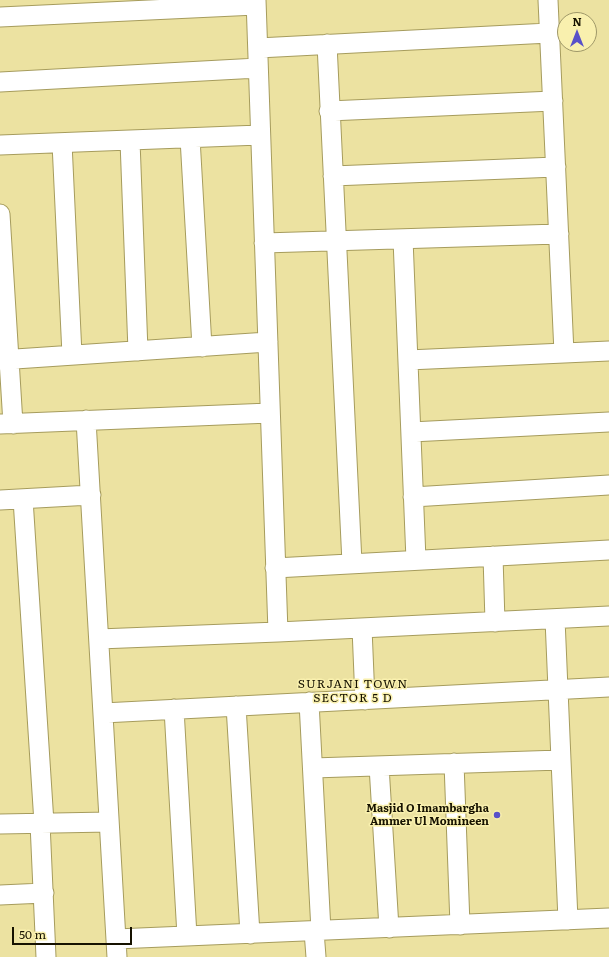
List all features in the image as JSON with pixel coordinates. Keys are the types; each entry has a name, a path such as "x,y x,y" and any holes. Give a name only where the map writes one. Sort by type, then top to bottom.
{"street":[{"path":"548,0 564,353"},
{"path":"0,17 256,2 278,632"},
{"path":"258,48 549,33"},
{"path":"327,44 329,111 352,563"},
{"path":"0,82 258,68"},
{"path":"329,111 553,101"},
{"path":"0,145 260,135"},
{"path":"190,138 202,347"},
{"path":"130,141 138,351"},
{"path":"62,143 72,355"},
{"path":"333,176 556,166"},
{"path":"0,214 6,424 270,413"},
{"path":"264,243 559,234"},
{"path":"403,239 416,560"},
{"path":"4,360 268,342"},
{"path":"408,360 609,351"},
{"path":"86,420 117,948 187,936 609,918"},
{"path":"410,432 609,422"},
{"path":"413,497 609,485"},
{"path":"0,500 91,495"},
{"path":"23,499 42,823 44,893 41,957"},
{"path":"275,568 609,550"},
{"path":"493,556 495,622"},
{"path":"99,639 609,616"},
{"path":"554,619 568,920"},
{"path":"362,628 365,700"},
{"path":"103,713 609,687"},
{"path":"309,702 318,931 316,957"},
{"path":"236,706 250,934"},
{"path":"174,709 187,936"},
{"path":"312,768 561,760"},
{"path":"454,763 460,925"},
{"path":"379,766 389,928"},
{"path":"0,824 110,822"},
{"path":"0,895 44,893"}],"place":[{"name":"Masjid O Imambargha Ammer Ul Momineen","path":"497,815"}],"district":[{"name":"SURJANI TOWN SECTOR 5 D","path":"353,691"}]}
